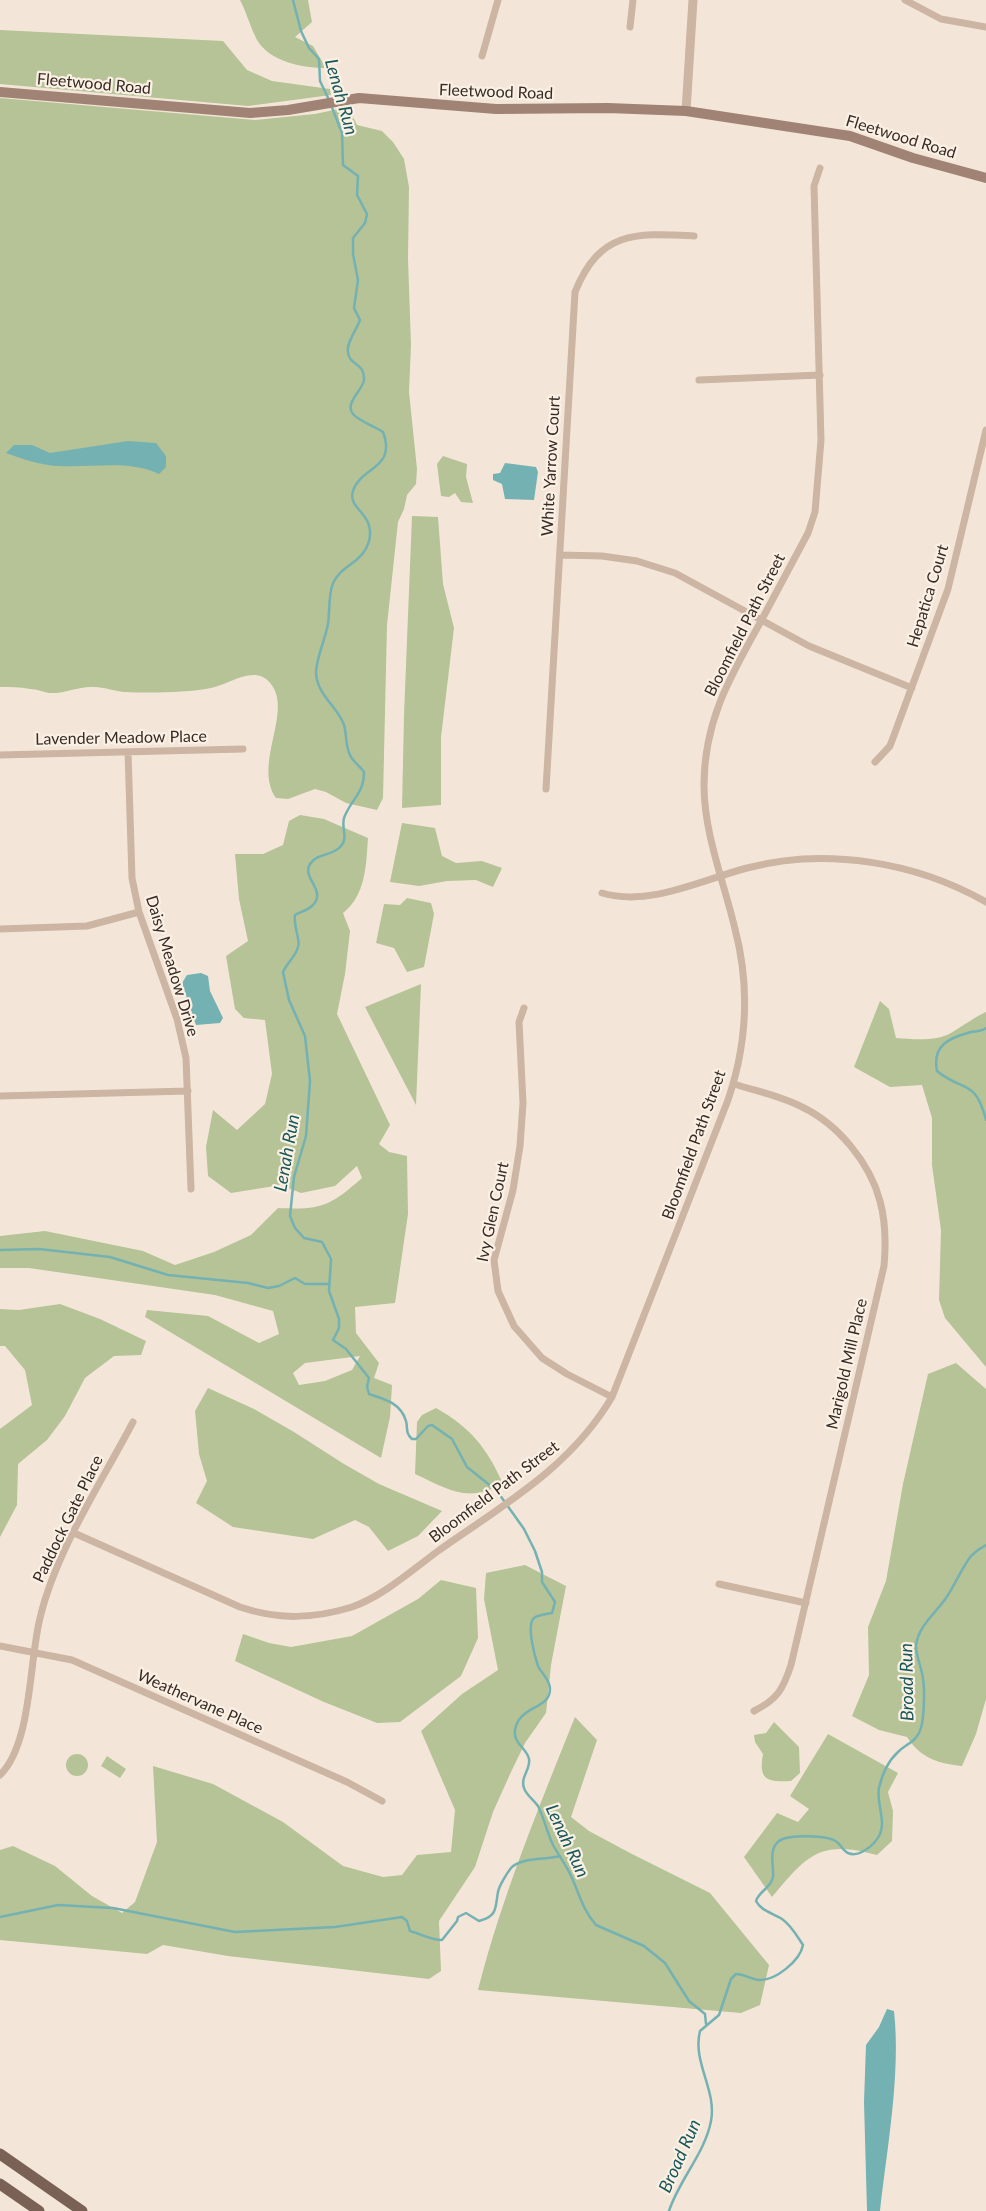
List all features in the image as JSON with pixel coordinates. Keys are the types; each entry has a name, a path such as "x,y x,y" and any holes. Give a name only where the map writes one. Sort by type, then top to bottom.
{"main road":[{"name":"Fleetwood Road","path":"0,92 250,113 288,110 330,102 373,98 441,106 496,109 608,108 686,111 850,136 913,158 986,178"},
{"path":"0,2154 82,2211"},
{"path":"0,2184 39,2211"}],"street":[{"path":"482,56 498,0"},
{"path":"630,28 633,0"},
{"path":"686,111 693,0"},
{"path":"905,0 941,19 986,27"},
{"name":"Bloomfield Path Street","path":"74,1534 240,1607 268,1615 295,1617 323,1614 365,1601 521,1492 562,1461 577,1447 600,1418 612,1397 734,1084 744,1028 745,987 736,929 720,876 706,811 704,786 709,741 726,685 808,533 815,512 822,440 814,186 820,168"},
{"name":"White Yarrow Court","path":"546,788 561,555 572,308 575,292 581,276 597,254 620,238 654,234 694,236"},
{"path":"699,380 820,376"},
{"name":"Hepatica Court","path":"875,762 890,746 948,589 986,430"},
{"path":"561,555 602,556 637,561 675,573 809,646 912,688"},
{"name":"Lavender Meadow Place","path":"0,755 243,749"},
{"name":"Daisy Meadow Drive","path":"128,752 131,867 139,912 177,1019 186,1058 191,1189"},
{"path":"602,893 618,897 639,897 669,891 749,868 799,860 849,860 890,866 925,874 963,889 986,902"},
{"path":"0,929 87,926 139,912"},
{"name":"Ivy Glen Court","path":"524,1008 519,1022 523,1104 520,1146 513,1190 494,1260 498,1291 514,1326 542,1358 567,1374 612,1397"},
{"name":"Marigold Mill Place","path":"734,1084 797,1104 834,1130 850,1146 866,1169 880,1200 883,1217 884,1266 786,1682 770,1703 754,1711"},
{"path":"0,1096 188,1091"},
{"name":"Paddock Gate Place","path":"0,1775 12,1760 21,1735 33,1651 50,1582 133,1422"},
{"path":"719,1584 806,1603"},
{"name":"Weathervane Place","path":"0,1646 72,1660 347,1782 382,1801"}],"green space":[{"path":"240,0 308,0 312,22 295,37 313,46 326,68 297,65 278,59 270,54 257,40"},
{"path":"0,30 223,41 247,70 272,81 330,89 331,95 248,106 0,84"},
{"path":"0,98 255,120 315,114 348,107 357,125 382,131 393,142 404,159 409,187 408,259 411,345 409,392 417,469 416,484 407,495 404,509 398,522 387,625 383,798 377,810 346,803 326,792 315,789 288,799 276,798 270,784 269,770 278,709 277,696 271,684 265,678 257,675 242,677 211,688 190,691 124,692 88,687 49,693 35,689 0,687"},
{"path":"443,456 467,464 466,477 473,503 461,502 455,493 449,497 441,496 437,464"},
{"path":"412,516 438,517 443,584 454,628 441,737 441,805 402,808 404,715"},
{"path":"300,815 324,819 368,838 365,869 360,888 351,906 343,913 350,931 345,974 337,1014 390,1125 379,1144 389,1152 407,1156 408,1214 395,1303 355,1307 356,1333 379,1363 374,1378 392,1385 390,1417 381,1458 145,1317 147,1310 208,1316 259,1343 279,1334 273,1311 215,1295 29,1268 0,1268 0,1236 45,1231 143,1251 175,1265 214,1252 251,1235 278,1208 305,1208 324,1205 341,1195 362,1178 357,1166 335,1186 301,1193 281,1185 231,1193 208,1176 206,1147 213,1110 237,1130 265,1104 272,1074 265,1020 244,1018 235,1009 226,956 248,941 239,899 235,854 263,854 283,845 289,821","holes":["360,1356 352,1370 325,1381 299,1385 293,1373 305,1363"]},
{"path":"402,823 435,828 442,856 456,863 482,861 502,868 493,887 476,880 447,881 419,886 390,882"},
{"path":"407,898 431,903 434,914 424,967 407,972 394,948 376,943 384,904 400,905"},
{"path":"421,984 416,1105 365,1007"},
{"path":"880,1001 889,1009 896,1038 924,1039 945,1036 986,1012 986,1367 945,1318 939,1300 941,1230 932,1165 932,1118 922,1085 890,1087 854,1067"},
{"path":"60,1304 100,1319 146,1341 141,1355 114,1356 85,1378 65,1416 47,1440 18,1464 17,1505 0,1537 0,1429 32,1405 25,1370 5,1346 0,1346 0,1309 19,1310"},
{"path":"956,1363 986,1389 986,1699 976,1734 962,1766 930,1758 918,1750 907,1737 879,1730 852,1716 869,1675 868,1627 886,1581 903,1484 928,1374"},
{"path":"208,1388 254,1409 379,1484 442,1511 418,1536 388,1551 369,1527 355,1520 313,1539 233,1527 196,1503 207,1481 199,1454 195,1411"},
{"path":"436,1408 459,1423 477,1440 491,1460 503,1484 479,1493 458,1492 415,1474 417,1422 422,1415"},
{"path":"525,1565 566,1586 551,1665 546,1713 525,1743 511,1772 493,1812 475,1867 439,1921 441,1971 429,1979 228,1956 163,1945 147,1954 0,1940 0,1850 13,1846 55,1866 92,1896 122,1913 135,1902 157,1842 153,1766 213,1784 283,1822 343,1866 383,1877 402,1875 417,1855 451,1852 455,1810 421,1731 462,1694 498,1670 484,1599 486,1573"},
{"path":"441,1580 476,1588 478,1638 461,1676 400,1722 377,1723 324,1702 235,1661 243,1634 269,1643 291,1647 352,1636 418,1599"},
{"path":"575,1717 597,1740 571,1817 589,1831 710,1893 769,1965 760,2005 741,2013 478,1990 510,1886"},
{"path":"774,1722 799,1747 800,1773 791,1781 771,1780 766,1778 762,1770 763,1754 755,1742 754,1735 766,1733"},
{"path":"828,1734 898,1773 888,1792 893,1811 892,1841 877,1855 858,1850 841,1849 828,1850 816,1854 795,1870 772,1897 744,1857 777,1813 798,1822 809,1809 790,1796"},
{"path":"77,1754 85,1757 88,1765 85,1773 77,1776 69,1773 66,1765 69,1757"},
{"path":"107,1756 126,1769 120,1778 101,1766"}],"water":[{"path":"128,441 156,443 166,456 166,467 159,474 146,469 119,465 48,465 32,462 6,453 14,445 32,445 50,453"},
{"path":"505,463 536,467 538,472 534,500 505,499 502,484 493,480 493,474 500,473"},
{"path":"201,973 208,976 210,991 223,1018 220,1023 196,1025 182,983 187,975"},
{"path":"887,2009 894,2011 896,2035 892,2111 880,2211 867,2211 864,2102 866,2045 879,2027"}],"waterway":[{"name":"Lenah Run","path":"293,0 301,31 309,48 319,59 320,81 329,100"},
{"name":"Lenah Run","path":"331,105 342,133 343,165 358,176 357,195 367,214 365,223 353,238 353,254 358,280 354,308 360,320 350,340 348,352 351,360 362,370 364,380 352,401 351,410 360,419 383,432 386,444 382,461 357,483 353,491 354,503 369,524 369,541 362,554 341,572 333,583 328,624 316,672 323,694 344,725 348,751 364,772 360,791 344,818 343,844 337,850 313,860 310,864 308,869 316,890 316,900 312,906 295,915 299,944 283,972 289,1000 305,1036 310,1081 306,1136 294,1177 290,1216 295,1228 304,1238 322,1242 331,1259 329,1291 339,1319 339,1328 333,1340 346,1349 369,1378 367,1387 369,1394 391,1403 400,1410 406,1421 408,1435 412,1439 416,1439 428,1426 432,1425 452,1439 467,1467 497,1491 524,1529 535,1551 542,1572 542,1582 555,1602 552,1613 534,1618 531,1627 538,1666 546,1677 550,1689 549,1696 545,1701 522,1716 515,1730 516,1739 529,1759 523,1780 524,1788 538,1806 553,1845 570,1874 582,1903 596,1925 644,1946 665,1963 689,2001 705,2014 706,2024"},
{"name":"Broad Run","path":"986,1028 949,1040 940,1049 936,1062 937,1071 946,1078 973,1092 978,1098 986,1120"},
{"path":"0,1250 39,1249 110,1257 168,1275 248,1283 268,1288 279,1286 295,1278 305,1284 328,1284"},
{"name":"Broad Run","path":"669,2211 679,2188 698,2155 711,2121 711,2098 699,2054 698,2042 700,2031 719,2015 731,1979 736,1974 759,1980 779,1974 797,1957 803,1945 785,1921 764,1910 756,1901 772,1881 774,1848 779,1841 791,1837 817,1837 832,1840 838,1843 846,1852 857,1854 866,1850 877,1840 882,1825 878,1794 884,1773 894,1756 917,1736 922,1723 924,1690 916,1650 917,1639 923,1626 942,1604 971,1556 986,1545"},
{"path":"0,1917 58,1905 113,1908 235,1932 335,1927 402,1917 407,1921 410,1931 442,1940 458,1917 466,1913 479,1921 493,1914 500,1886 509,1870 515,1864 527,1860 560,1856"}]}
